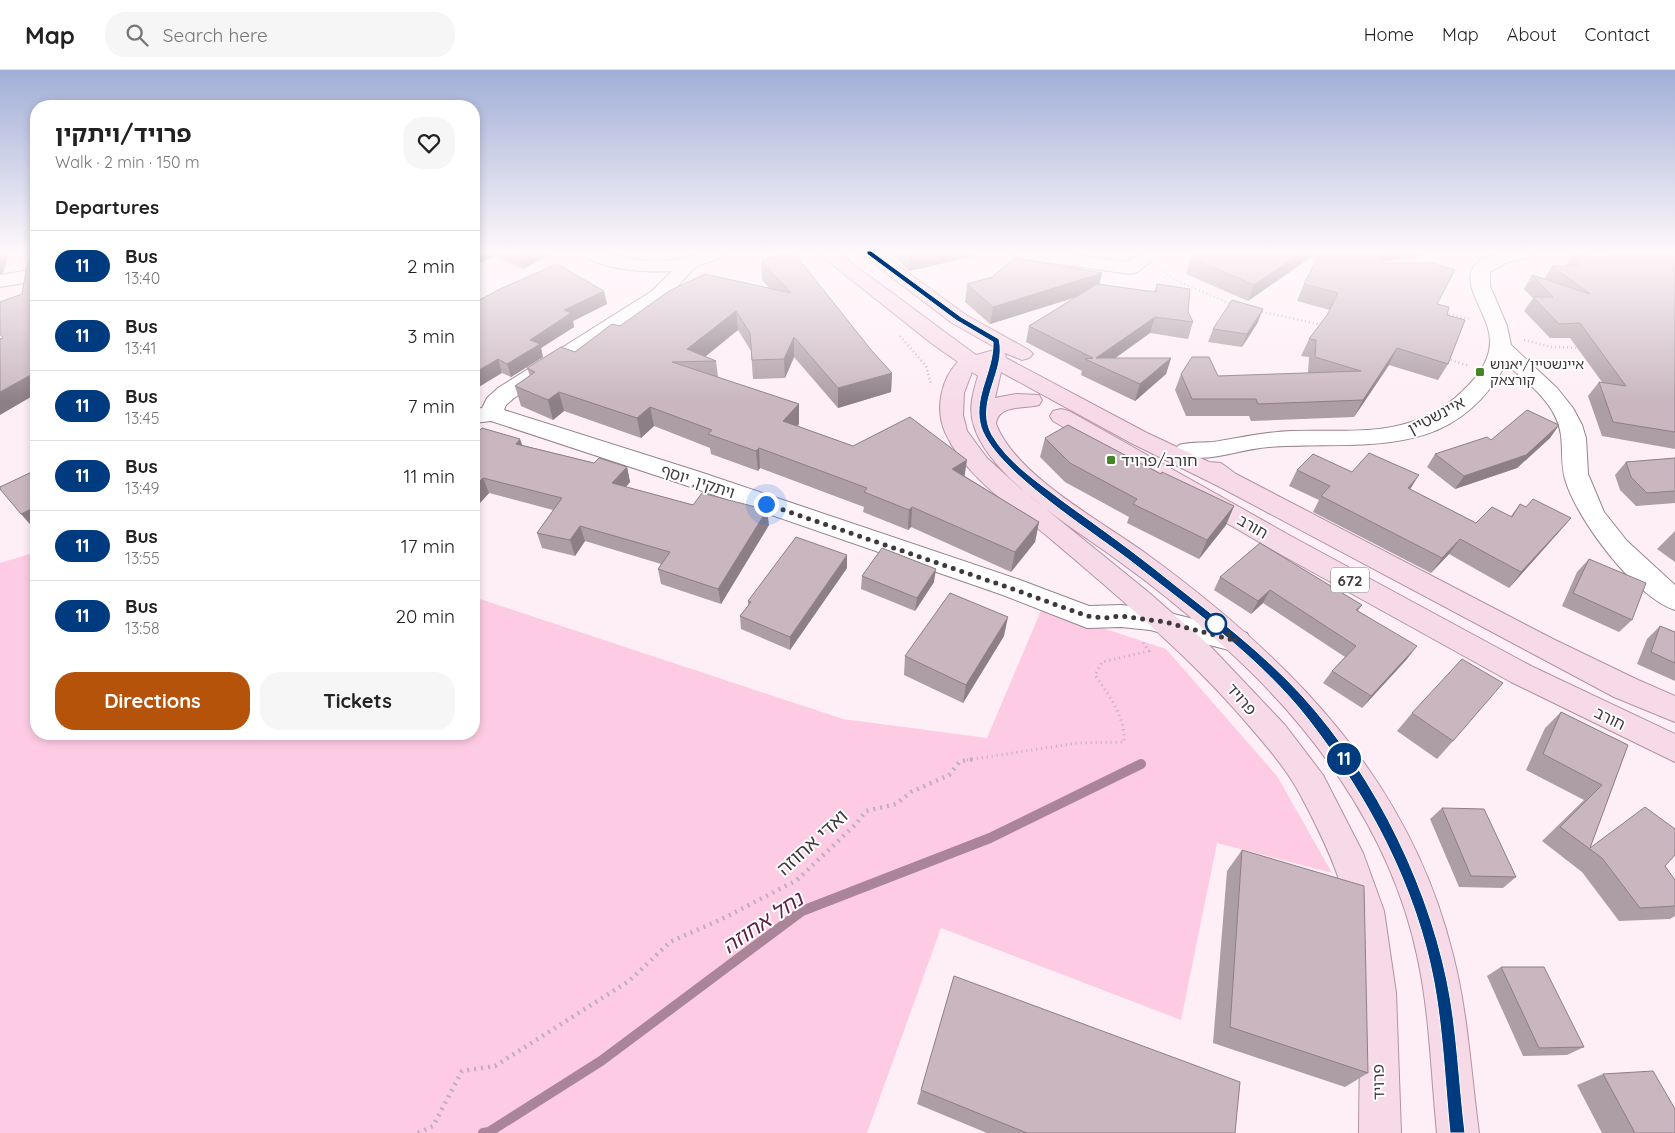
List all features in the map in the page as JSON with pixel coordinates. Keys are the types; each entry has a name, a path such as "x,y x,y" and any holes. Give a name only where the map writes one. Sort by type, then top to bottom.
{"main road":[{"path":"888,303 943,364 949,376 952,393"},
{"name":"חורב","path":"892,303 988,359 1187,450 1227,480 1543,647 1625,688 1675,709"},
{"name":"חורב","path":"938,303 959,318 988,359 1031,400 1521,674 1675,749"},
{"path":"1227,480 1139,438 988,359 983,400 984,422 988,435 1016,470 1140,562 1237,641 1283,683 1311,715 1371,800 1400,857 1419,903 1441,983 1458,1133"},
{"name":"פרויד","path":"988,359 959,374 952,393 952,419 961,441 986,471 1015,498 1165,622 1226,680 1306,775 1352,867 1366,910 1376,974 1380,1133"},
{"path":"984,422 987,414 995,406 1009,401 1031,400"}],"street":[{"path":"483,415 506,393 647,303"},
{"path":"1486,303 1499,335 1561,405 1572,426 1577,479 1583,497 1596,518 1621,550 1650,580 1675,600"},
{"name":"איינשטיין","path":"1187,450 1213,450 1274,439 1368,437 1402,434 1427,424 1475,394 1497,360 1499,335"},
{"name":"ויתקין, יוסף","path":"483,415 691,478 1087,616 1104,618 1121,616 1165,622 1237,641"}],"path":[{"path":"1224,303 1239,307"},
{"path":"1258,311 1325,326"},
{"path":"1440,311 1499,335 1552,347 1588,348"},
{"path":"1439,356 1490,372"},
{"name":"ואדי אחוזה","path":"418,1133 433,1126 462,1071 495,1066 629,981 670,942 726,917 797,880 855,825 866,810 896,804 911,792 949,775 960,761 1077,743 1124,742 1126,731 1120,715 1095,675 1102,662 1149,651"}],"shaded area":[{"path":"30,554 30,740 480,740 480,599 843,719 987,738 1042,608 1166,649 1277,776 1332,873 1217,843 1181,1020 941,928 867,1133 0,1133 0,563"}],"building":[{"path":"0,303 30,303 30,375 0,392 0,339 3,338 0,334"},
{"path":"480,303 580,303 564,310 571,313 530,340 540,344 507,364 498,359 480,370"},
{"path":"653,303 833,303 892,373 838,388 794,337 784,359 752,360 750,333 736,311 687,349 716,361 672,362 799,404 783,421 853,446 910,417 967,460 952,469 1039,522 1015,552 912,507 909,510 864,492 867,488 759,448 756,451 708,434 712,430 650,407 637,418 559,392 548,400 515,386 535,372 527,368 561,347 575,352 612,324 620,326"},
{"path":"988,303 1007,303 993,307"},
{"path":"1067,303 1189,303 1188,312 1193,322 1155,317 1096,358 1171,358 1140,384 1085,359 1093,358 1029,326"},
{"path":"1230,303 1241,303 1263,309 1247,334 1213,329"},
{"path":"1333,303 1438,303 1437,304 1449,307 1447,315 1465,320 1448,364 1397,348 1363,400 1258,404 1256,399 1192,399 1181,374 1192,357 1209,357 1218,376 1361,371 1315,357 1316,340 1309,339 1327,315"},
{"path":"1538,303 1675,303 1675,432 1613,422 1599,382 1626,386 1580,323 1559,324"},
{"path":"1527,410 1559,425 1526,455 1464,476 1435,454 1487,437 1491,440"},
{"path":"1068,425 1161,474 1162,472 1234,506 1207,540 1133,504 1137,499 1070,463 1045,438"},
{"path":"482,428 520,439 516,444 594,463 599,458 627,467 612,483 693,505 702,493 767,510 718,589 658,569 670,552 580,526 570,540 537,533 562,498 483,478 480,481 480,430"},
{"path":"1369,453 1419,475 1408,488 1476,523 1492,507 1512,517 1520,504 1526,507 1533,499 1571,518 1521,572 1460,539 1442,558 1321,496 1330,486 1297,470 1313,454 1352,472"},
{"path":"1675,458 1675,491 1647,493 1631,477 1626,462"},
{"path":"30,473 30,510 21,514 0,487"},
{"path":"796,537 847,555 790,637 740,616 751,602 748,601"},
{"path":"1260,543 1362,605 1356,610 1417,646 1371,696 1332,671 1356,646 1270,590 1258,601 1220,577"},
{"path":"882,548 936,569 917,598 862,576"},
{"path":"1589,559 1646,583 1632,620 1573,593"},
{"path":"950,593 1008,617 966,685 905,656"},
{"path":"1660,626 1675,632 1675,663 1651,652"},
{"path":"1462,659 1503,683 1453,741 1412,713"},
{"path":"1561,712 1628,745 1590,848 1645,807 1675,829 1675,855 1665,866 1675,880 1675,906 1640,908 1602,858 1560,827 1602,785 1543,754"},
{"path":"1442,808 1484,809 1516,877 1471,876"},
{"path":"1242,850 1364,886 1368,1073 1230,1027"},
{"path":"1501,967 1544,967 1584,1047 1539,1048"},
{"path":"954,976 1240,1082 1235,1133 1027,1133 921,1090"},
{"path":"1653,1071 1675,1109 1675,1133 1635,1133 1603,1074"}],"waterway":[{"name":"נחל אחוזה","path":"483,1133 489,1132 601,1061 802,911 990,838 1141,764"}],"bus line":[{"name":"11","path":"936,303 996,341 997,352 983,400 984,422 988,435 1016,470 1074,515 1140,562 1237,641 1283,683 1311,715 1371,800 1400,857 1419,903 1431,939 1441,983 1458,1133"}],"place":[{"name":"איינשטיין/יאנוש קורצאק","path":"1480,372"},
{"name":"חורב/פרויד","path":"1111,460"}],"route":[{"path":"766,504 1087,616 1104,618 1121,616 1150,619 1204,631 1237,641 1209,619 1216,624"}]}
